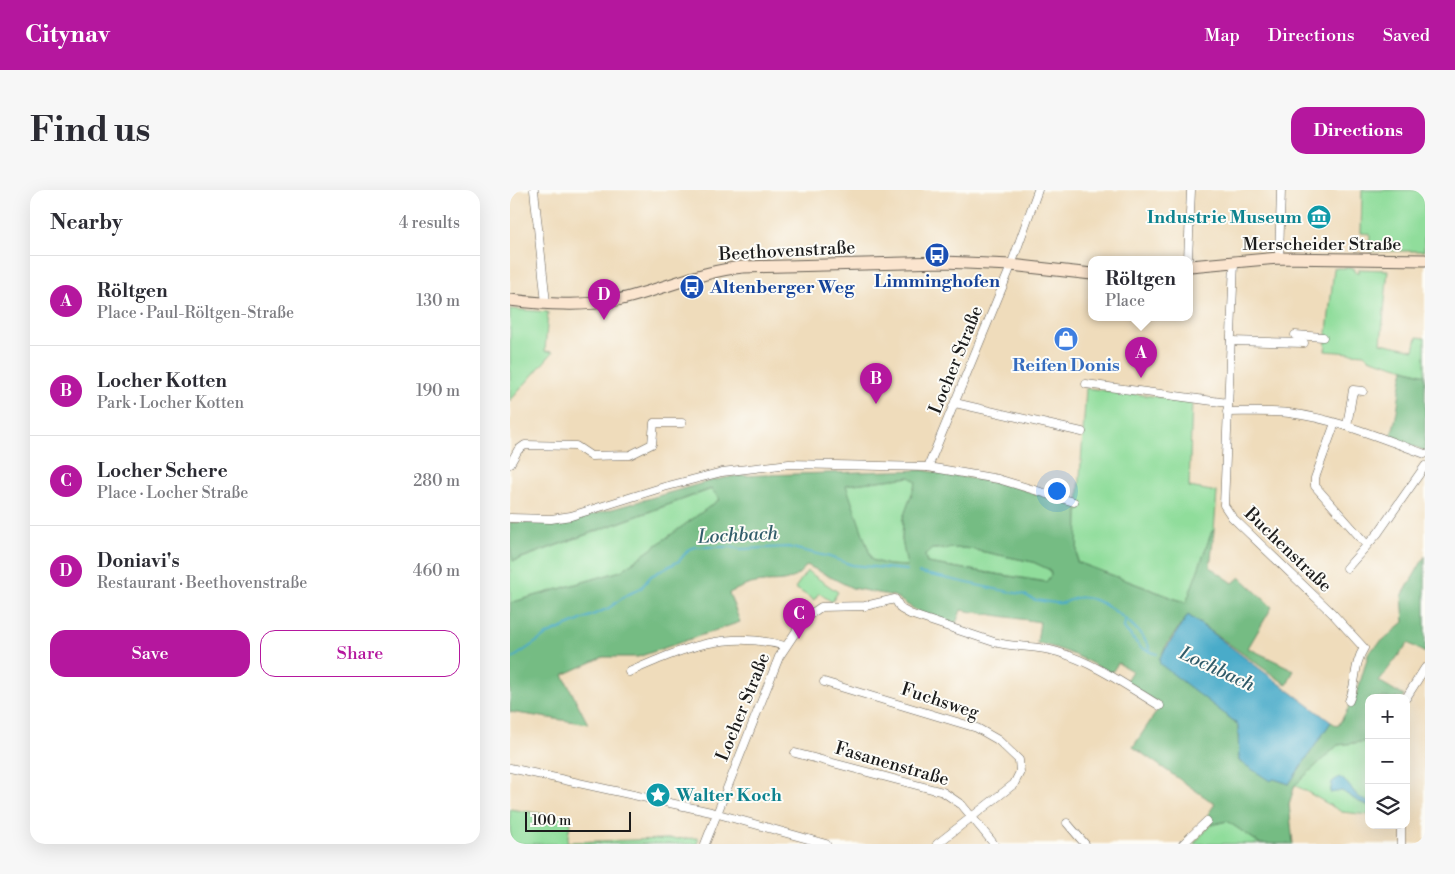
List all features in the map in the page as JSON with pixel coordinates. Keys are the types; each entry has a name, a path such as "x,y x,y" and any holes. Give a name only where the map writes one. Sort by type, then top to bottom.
{"main road":[{"name":"Merscheider Straße","path":"1193,266 1279,258 1425,260"},
{"name":"Beethovenstraße","path":"510,300 577,304 616,300 712,273 738,268 933,262 1011,265"},
{"path":"1011,265 1088,274"}],"street":[{"path":"534,190 546,303"},
{"name":"Locher Straße","path":"928,467 1011,265 1038,190"},
{"path":"1188,256 1191,190"},
{"path":"1279,258 1281,190"},
{"name":"Buchenstraße","path":"1234,262 1224,493 1227,510 1364,648 1356,662 1352,693 1349,701"},
{"path":"1294,339 1295,325"},
{"path":"1230,340 1323,337"},
{"path":"1294,339 1304,343"},
{"path":"1086,384 1228,403"},
{"path":"1348,426 1353,390 1363,391"},
{"path":"955,403 1082,432"},
{"path":"1227,412 1290,414 1335,423 1425,454"},
{"path":"510,464 518,450 525,445 576,446 592,456 630,455 652,444 654,423 682,423"},
{"path":"1335,423 1315,478 1315,486 1367,545"},
{"path":"510,518 551,519 571,516 664,487 738,469 789,464 928,467 998,479 1074,502"},
{"path":"1347,568 1402,500 1425,466"},
{"name":"Locher Straße","path":"705,844 785,646 804,618 814,610 829,606 865,606 895,599 902,609 910,614 994,642 1007,645 1037,646 1088,663 1160,706"},
{"path":"629,672 677,652 715,640 772,643 785,646"},
{"path":"1409,694 1424,670"},
{"name":"Fuchsweg","path":"824,682 921,710 984,731 998,740 1019,760 1021,768 1018,780 973,816"},
{"name":"Fasanenstraße","path":"796,753 943,792 953,797 973,816 994,844"},
{"path":"510,768 717,814 826,844"},
{"path":"937,844 973,816"},
{"path":"1183,844 1207,821"},
{"path":"1067,823 1085,844"},
{"path":"1401,829 1401,844"}],"green space":[{"path":"1362,190 1425,190 1424,251 1369,251 1370,234 1361,233"},
{"path":"1334,268 1354,268 1355,272 1359,272 1359,269 1388,270 1381,343 1414,350 1417,337 1425,338 1425,375 1368,358 1364,354 1325,351"},
{"path":"510,309 548,312 545,351 553,352 510,401"},
{"path":"1404,369 1425,375 1425,451 1390,437 1395,421"},
{"path":"1086,388 1192,401 1189,487 1217,492 1214,531 1212,531 1187,603 1077,562 1078,507"},
{"path":"922,470 1009,485 1078,507 1077,562 1186,603 1212,531 1214,531 1210,567 1233,583 1240,577 1272,607 1248,648 1294,670 1287,685 1188,615 1166,646 1160,658 1160,663 1235,722 1238,726 1239,761 1274,779 1289,784 1331,722 1338,726 1357,693 1369,652 1404,622 1402,596 1425,556 1425,653 1408,643 1379,681 1401,694 1365,694 1365,742 1338,745 1295,785 1289,804 1293,844 1261,844 1227,821 1211,825 1208,814 1215,804 1133,747 1161,705 1125,682 1132,671 1118,663 1111,674 1057,648 1037,643 1040,622 961,610 955,626 923,615 894,596 852,588 807,565 788,580 760,582 729,593 740,622 638,657 603,657 563,675 588,724 510,712 510,603 621,571 720,499 711,489 513,561 510,546 510,522 560,524 710,481 735,476","holes":["910,477 916,482 903,518 902,540 907,566 888,565 872,560 846,485","965,548 1033,562 1050,570 1051,575 1046,582 927,563 925,555 932,549"]},
{"path":"911,477 917,482 903,518 902,540 908,566 888,565 872,560 845,485"},
{"path":"712,489 720,499 621,571 510,603 510,546 514,561"},
{"path":"965,548 1033,562 1050,570 1051,576 1047,582 927,563 925,555 932,549"},
{"path":"807,571 838,592 832,602 819,593 814,600 795,588"},
{"path":"1365,742 1365,815 1342,812 1295,785 1338,745"},
{"path":"510,809 571,818 567,842 699,838 697,844 510,844"},
{"path":"1227,821 1261,844 1193,844 1211,825"}],"water":[{"path":"1188,615 1331,722 1289,784 1274,779 1270,781 1239,761 1238,726 1235,722 1160,664 1159,659"},
{"path":"1339,777 1365,800 1365,804 1342,791 1330,793 1332,782"}],"waterway":[{"name":"Lochbach","path":"510,660 548,634 609,608 625,596 641,588 651,576 679,561 689,549 695,547 732,547 740,549 788,547 830,557 852,565 907,570"},
{"name":"Lochbach","path":"919,573 1022,594 1034,600 1063,603 1075,598 1093,599 1110,608 1135,628 1150,650"},
{"name":"Lochbach","path":"1125,621 1124,628 1141,648 1157,654"}],"place":[{"name":"Industrie Museum","path":"1319,217"},
{"name":"Limminghofen","path":"937,255"},
{"name":"Altenberger Weg","path":"692,287"},
{"name":"Doniavi's","path":"604,320"},
{"name":"Reifen Donis","path":"1066,339"},
{"name":"Röltgen","path":"1141,378"},
{"name":"Locher Kotten","path":"876,404"},
{"name":"Locher Schere","path":"799,639"},
{"name":"Walter Koch","path":"658,795"}]}
